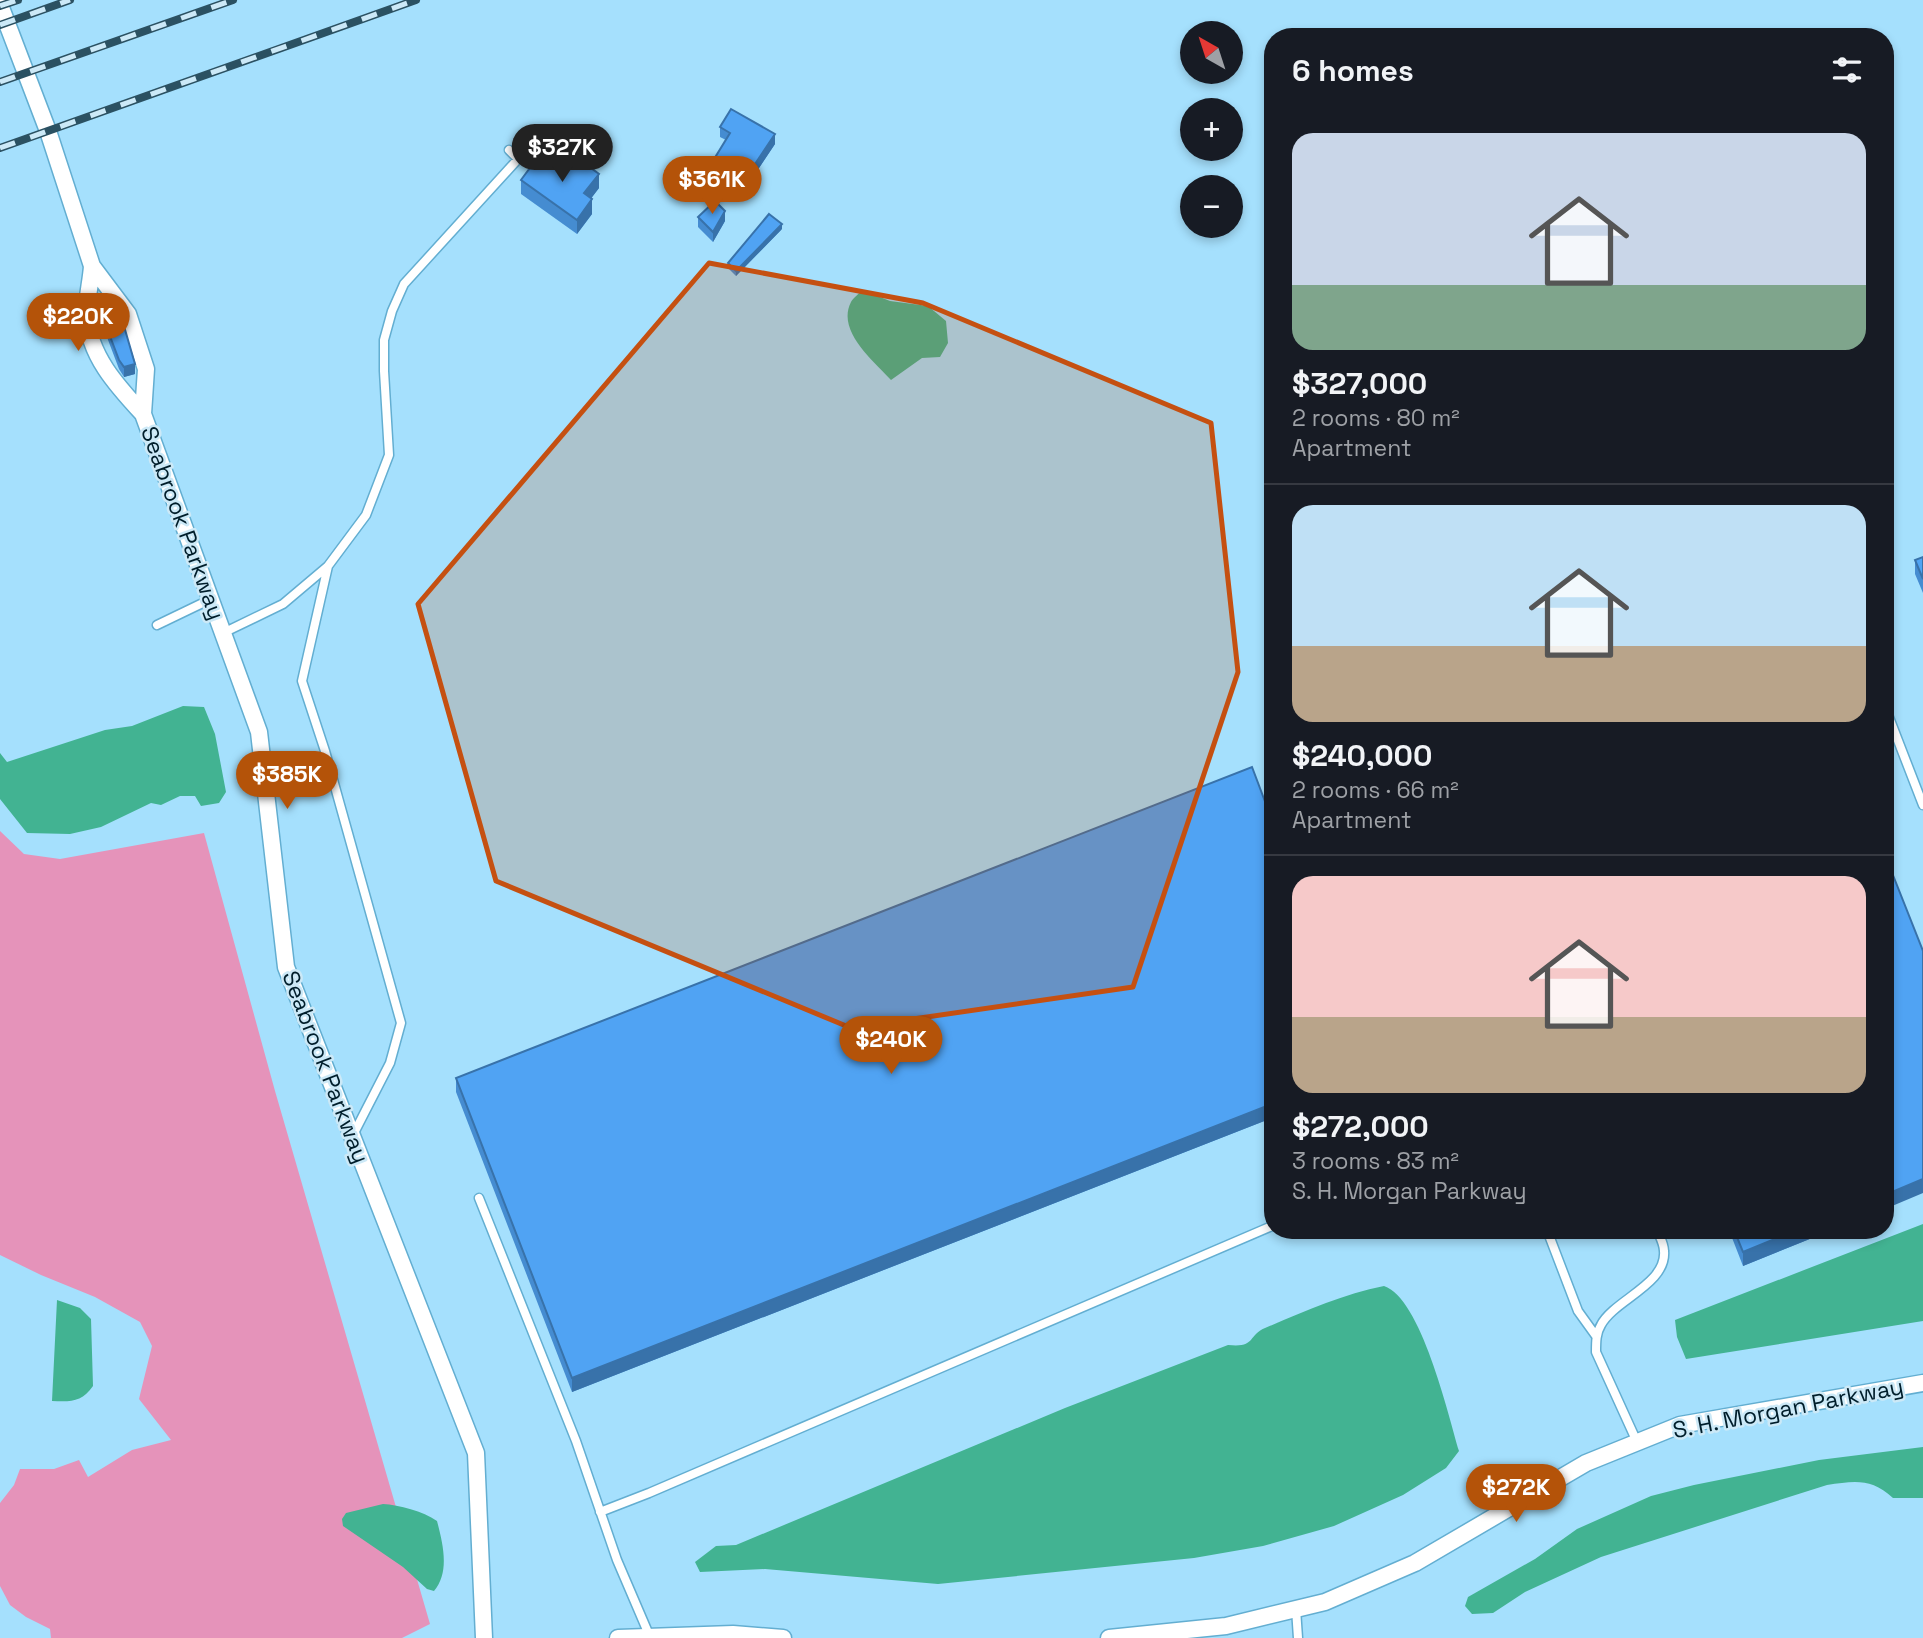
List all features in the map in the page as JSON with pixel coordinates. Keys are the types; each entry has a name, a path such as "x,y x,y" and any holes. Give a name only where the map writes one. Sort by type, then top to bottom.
{"street":[{"name":"Seabrook Parkway","path":"0,5 5,36 66,184 92,266 128,314 146,369 144,414"},
{"name":"Seabrook Parkway","path":"92,266 87,317 95,348 113,380 144,414 259,732 286,967 476,1452 484,1638"},
{"name":"S. H. Morgan Parkway","path":"1109,1638 1187,1634 1325,1602 1415,1563 1586,1463 1680,1425 1923,1383"},
{"path":"618,1638 733,1634 783,1638"}],"lane":[{"path":"223,633 283,604 328,566 366,515 389,455 384,340 392,311 404,284 518,159 509,150"},
{"path":"328,566 302,681 325,751 401,1023 390,1062 352,1137"},
{"path":"157,625 211,598"},
{"path":"1894,730 1923,805"},
{"path":"479,1198 576,1441 617,1560 650,1637"},
{"path":"600,1511 675,1482 1264,1229"},
{"path":"1550,1239 1578,1311 1596,1336"},
{"path":"1637,1442 1596,1352 1596,1336 1601,1322 1657,1274 1664,1261 1660,1239"},
{"path":"1296,1609 1298,1638"}],"highlighted area":[{"path":"709,263 923,303 1211,423 1238,672 1133,987 851,1028 496,881 418,604"}],"shaded area":[{"path":"862,290 890,301 928,306 946,321 948,343 940,357 922,358 891,380 859,345 849,324 851,302"},
{"path":"183,706 204,707 215,734 226,792 219,803 201,806 195,796 180,796 161,805 151,803 101,827 70,834 27,833 0,799 0,753 7,762 105,730 132,726"},
{"path":"0,831 24,854 60,859 204,833 275,1091 430,1624 402,1638 51,1638 50,1629 10,1605 0,1586 0,1503 14,1485 20,1469 54,1469 79,1460 88,1477 132,1450 171,1440 139,1399 152,1346 140,1322 95,1297 0,1255"},
{"path":"1923,1224 1923,1321 1686,1359 1677,1337 1675,1320 1884,1239 1894,1239 1894,1235"},
{"path":"1384,1286 1397,1295 1410,1312 1421,1334 1459,1451 1446,1468 1403,1495 1334,1526 1263,1546 1194,1558 938,1584 765,1569 700,1572 695,1562 716,1546 736,1545 1065,1408 1228,1345 1243,1345 1259,1331 1309,1310"},
{"path":"57,1300 80,1308 91,1319 93,1386 85,1395 70,1401 52,1401"},
{"path":"1923,1447 1923,1498 1893,1498 1870,1484 1827,1485 1601,1557 1525,1592 1493,1613 1472,1614 1465,1606 1468,1597 1535,1559 1577,1529 1651,1496 1819,1460"},
{"path":"383,1504 411,1509 437,1521 444,1567 434,1591 427,1589 403,1567 343,1526 342,1519 346,1513"}],"building":[{"path":"731,109 775,134 739,188 708,169 730,133 720,127"},
{"path":"541,153 565,172 576,157 599,174 584,193 592,199 577,220 521,180"},
{"path":"715,201 725,211 713,232 698,217"},
{"path":"769,214 782,224 736,271 728,263"},
{"path":"113,302 119,309 135,364 124,367 99,307"},
{"path":"1923,557 1923,579 1915,560"},
{"path":"1252,767 1264,799 1264,1107 572,1378 456,1078"},
{"path":"1894,878 1923,951 1923,1179 1894,1191"},
{"path":"1738,1239 1775,1239 1743,1252"}],"railway":[{"path":"0,6 18,0"},
{"path":"0,25 70,0"},
{"path":"0,82 233,0"},
{"path":"0,148 416,0"}]}
